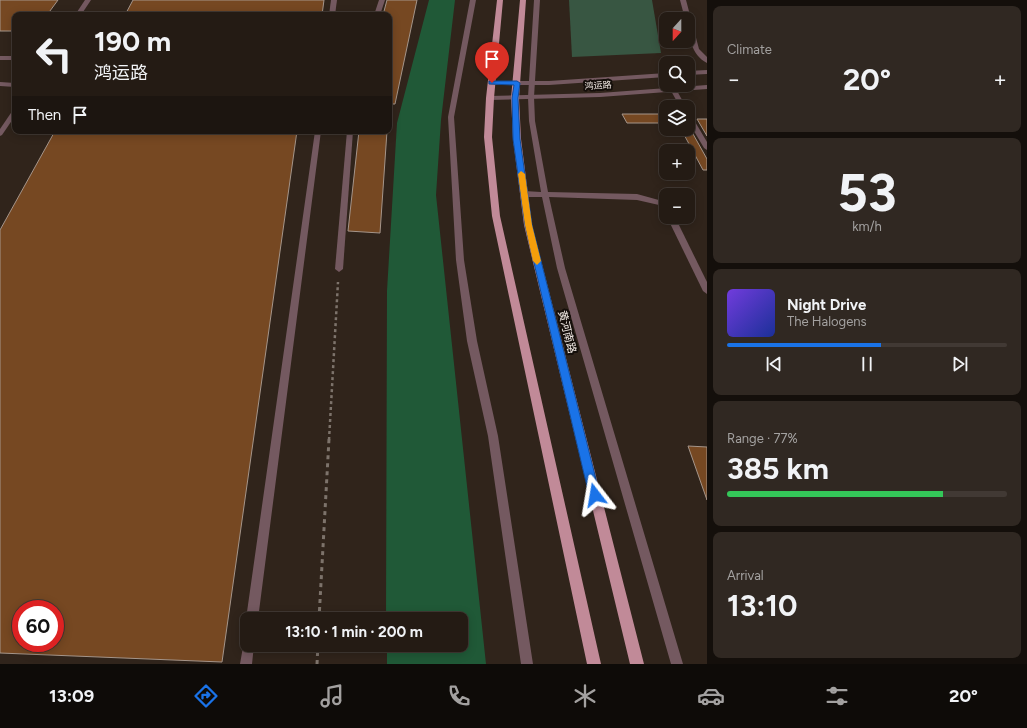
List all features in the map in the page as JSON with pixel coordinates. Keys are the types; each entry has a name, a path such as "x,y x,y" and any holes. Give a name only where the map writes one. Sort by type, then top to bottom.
{"main road":[{"path":"500,0 490,98 488,137 496,216 594,664"},
{"name":"黄河南路","path":"524,0 515,98 516,139 530,233 637,664"}],"street":[{"path":"695,73 707,72"},
{"name":"鸿运路","path":"492,83 534,83 659,75"},
{"name":"鸿运路","path":"695,88 707,87"},
{"name":"鸿运路","path":"490,98 515,98 659,90"}],"lane":[{"path":"80,12 88,0"},
{"path":"332,12 334,0"},
{"path":"378,12 382,0"},
{"path":"472,0 451,117 460,260 472,341 493,436 527,664"},
{"path":"537,0 534,83 531,97 532,121 545,194 561,268 677,664"},
{"path":"683,0 696,48 707,61"},
{"path":"0,58 12,58"},
{"path":"0,84 12,85"},
{"path":"0,134 12,116"},
{"path":"695,127 707,148"},
{"path":"253,612 318,134"},
{"path":"339,269 350,134"},
{"path":"524,194 637,197 659,202"},
{"path":"674,224 707,291"},
{"path":"246,664 247,652"}],"path":[{"path":"319,612 339,269"},
{"path":"317,664 318,652"}],"green space":[{"path":"429,0 455,0 441,120 436,195 486,664 387,664 387,652 468,652 468,612 386,612 387,291 397,123"},
{"path":"569,0 652,0 661,53 572,57"}],"building":[{"path":"0,0 58,0 49,12 12,12 12,31 0,31"},
{"path":"133,0 324,0 322,12 127,12"},
{"path":"387,0 417,0 395,104 392,104 392,12 384,12"},
{"path":"622,114 659,114 659,123 627,123"},
{"path":"697,119 707,119 707,136"},
{"path":"53,134 297,134 222,662 0,653 0,230"},
{"path":"359,134 387,134 380,233 348,231"},
{"path":"685,136 694,136 707,159 707,170 703,170 695,155 695,144 689,144"},
{"path":"688,446 707,447 707,500"}],"slow traffic":[{"path":"521,174 528,225 537,261"}],"route":[{"path":"492,83 517,83 515,98 516,139 528,225 595,495"}]}
